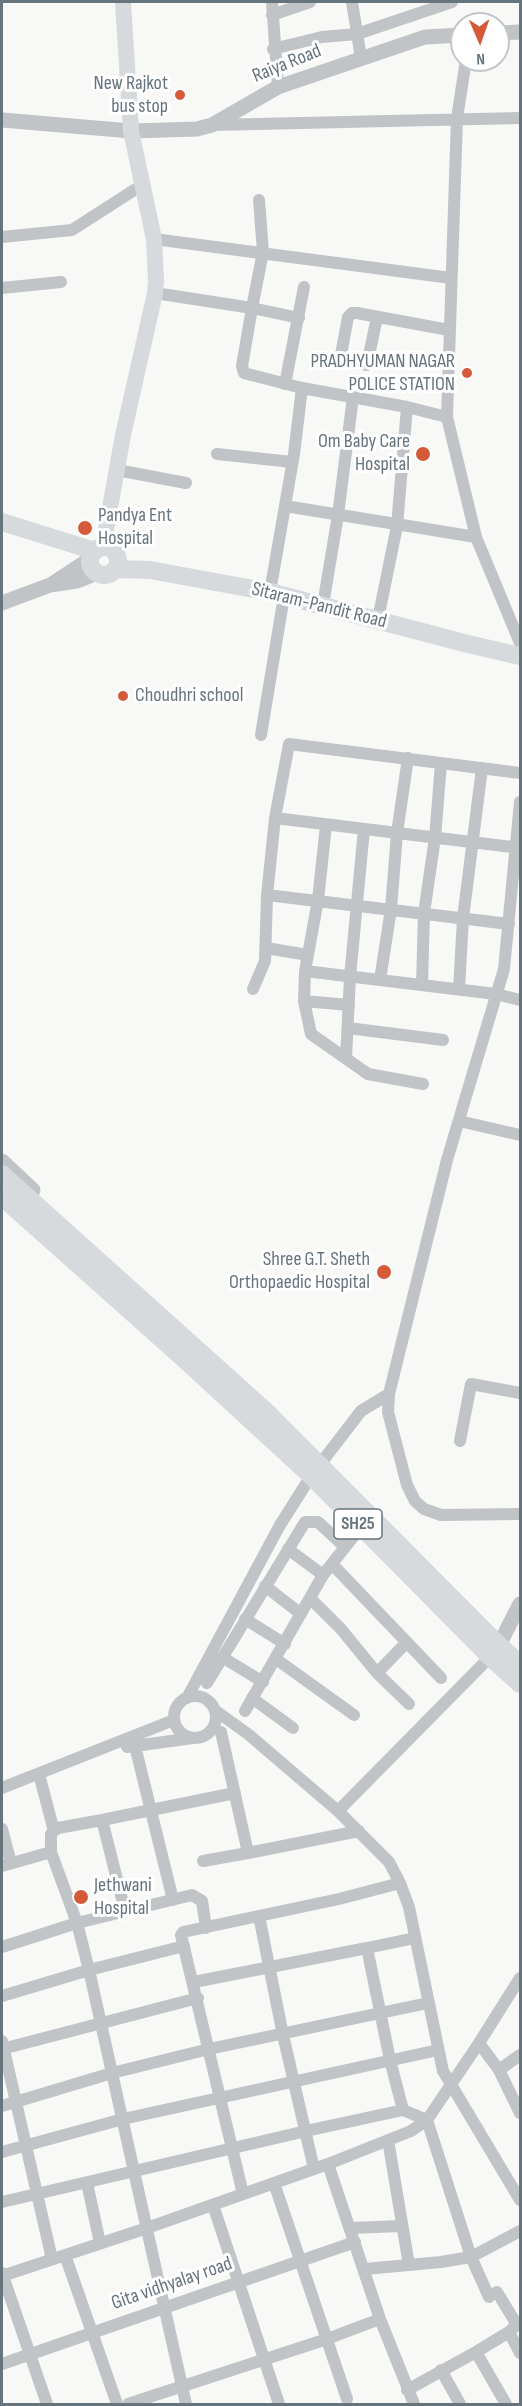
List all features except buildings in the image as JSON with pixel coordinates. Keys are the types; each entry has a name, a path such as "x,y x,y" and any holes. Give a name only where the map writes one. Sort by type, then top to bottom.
{"main road":[{"path":"103,559 117,470 155,293 154,239 131,132 123,2"},
{"name":"Sitaram-Pandit Road","path":"2,522 103,559 277,594 520,656"},
{"name":"SH25","path":"2,1174 92,1266 315,1470 494,1651 520,1684"},
{"name":"SH25","path":"2,1197 92,1266"},
{"name":"SH25","path":"315,1470 361,1527 494,1651 520,1664"}],"street":[{"path":"272,2 273,49 278,87"},
{"path":"272,15 310,2"},
{"path":"352,2 361,58"},
{"path":"273,49 322,37 357,34 452,2"},
{"name":"Raiya Road","path":"2,120 131,132 184,131 212,125 278,87 425,38 450,36"},
{"path":"464,72 457,118 447,417 476,537 520,643"},
{"path":"212,125 520,118"},
{"path":"2,237 72,230 142,185"},
{"path":"259,200 263,252 242,366 244,374 447,417"},
{"path":"154,239 451,278"},
{"path":"2,288 61,282"},
{"path":"285,384 304,287"},
{"path":"155,293 252,308 299,318"},
{"path":"377,317 367,365 340,360 348,316 352,313 357,313 449,330"},
{"path":"261,735 285,506 302,387"},
{"path":"323,606 354,397"},
{"path":"378,619 397,526 407,407"},
{"path":"217,454 292,462"},
{"path":"117,470 186,483"},
{"path":"285,506 476,537"},
{"path":"2,603 50,585 77,581 103,559"},
{"path":"253,989 265,961 267,895 275,818 289,744 520,774"},
{"path":"380,980 391,909 397,833 408,758"},
{"path":"422,985 424,913 435,837 441,763"},
{"path":"459,990 463,918 482,768"},
{"path":"520,802 518,848 504,969 459,1121 389,1394 388,1412 407,1485 416,1501 424,1509 441,1515 520,1514"},
{"path":"275,818 518,848"},
{"path":"326,825 318,900 305,971 304,1001 310,1034 368,1074 423,1084"},
{"path":"346,1058 350,976 364,829"},
{"path":"267,895 508,924"},
{"path":"266,948 308,955"},
{"path":"305,971 496,994 520,1000"},
{"path":"304,1001 349,1005"},
{"path":"348,1028 443,1040"},
{"path":"459,1121 520,1136"},
{"path":"2,1161 99,1252 92,1266 82,1273 2,1204"},
{"path":"460,1441 471,1384 520,1393"},
{"path":"193,1738 179,1730 174,1720 177,1707 187,1698 280,1525 315,1470 361,1411 389,1394"},
{"path":"207,1683 304,1522 318,1522 345,1547"},
{"path":"245,1711 323,1575 361,1527"},
{"path":"288,1549 323,1575"},
{"path":"332,1564 441,1678"},
{"path":"265,1586 301,1614"},
{"path":"310,1598 341,1629 377,1673 409,1704"},
{"path":"338,1811 494,1651 520,1604"},
{"path":"244,1619 285,1644"},
{"path":"377,1673 406,1643"},
{"path":"222,1657 263,1682"},
{"path":"276,1659 354,1715"},
{"path":"187,1698 198,1696 206,1698 216,1711 248,1734 360,1830 389,1862 409,1907 443,2071 520,2200"},
{"path":"252,1698 292,1728"},
{"path":"216,1711 217,1731 235,1793 248,1853"},
{"path":"2,1788 174,1720"},
{"path":"102,1749 201,1737 217,1731 248,1734"},
{"path":"135,1746 172,1900"},
{"path":"39,1774 54,1831"},
{"path":"186,2404 89,1970 77,1923 51,1852 51,1834 54,1831 102,1820 235,1793"},
{"path":"102,1820 125,1911"},
{"path":"2,1828 6,1865 51,1852"},
{"path":"203,1861 360,1830"},
{"path":"243,2193 198,1998 181,1935 183,1932 339,1899 400,1883"},
{"path":"2,1947 77,1923 192,1895 202,1901 206,1928"},
{"path":"259,1916 268,1968 314,2169"},
{"path":"194,1982 415,1938"},
{"path":"2,1996 89,1970 184,1946"},
{"path":"367,1948 390,2060 403,2110"},
{"path":"47,2404 2,2275 213,2205 328,2164 411,2131 427,2120 520,1978"},
{"path":"52,2259 2,2046 198,1998"},
{"path":"2,2106 112,2073 210,2049 428,2003"},
{"path":"479,2043 499,2070 519,2108"},
{"path":"2,2152 123,2118 294,2083 438,2050"},
{"path":"499,2070 520,2055"},
{"path":"2,2202 403,2110 427,2120 471,2257 515,2326 520,2353"},
{"path":"388,2140 409,2265"},
{"path":"328,2164 380,2319 414,2404"},
{"path":"87,2183 100,2243"},
{"path":"274,2183 347,2399"},
{"path":"213,2205 262,2359 279,2404"},
{"path":"350,2228 402,2226"},
{"path":"365,2269 471,2257 520,2231"},
{"name":"Gita vidhyalay road","path":"2,2364 164,2306 355,2242"},
{"path":"65,2255 117,2404"},
{"path":"128,2404 327,2339 380,2319"},
{"path":"407,2390 476,2352 515,2326"},
{"path":"476,2352 506,2404"},
{"path":"441,2370 460,2404"}],"place":[{"name":"New Rajkot bus stop","path":"180,95"},
{"name":"PRADHYUMAN NAGAR POLICE STATION","path":"467,373"},
{"name":"Om Baby Care Hospital","path":"423,454"},
{"name":"Pandya Ent Hospital","path":"85,528"},
{"name":"Choudhri school","path":"123,696"},
{"name":"Shree G.T. Sheth Orthopaedic Hospital","path":"384,1272"},
{"name":"Jethwani Hospital","path":"81,1897"}]}
